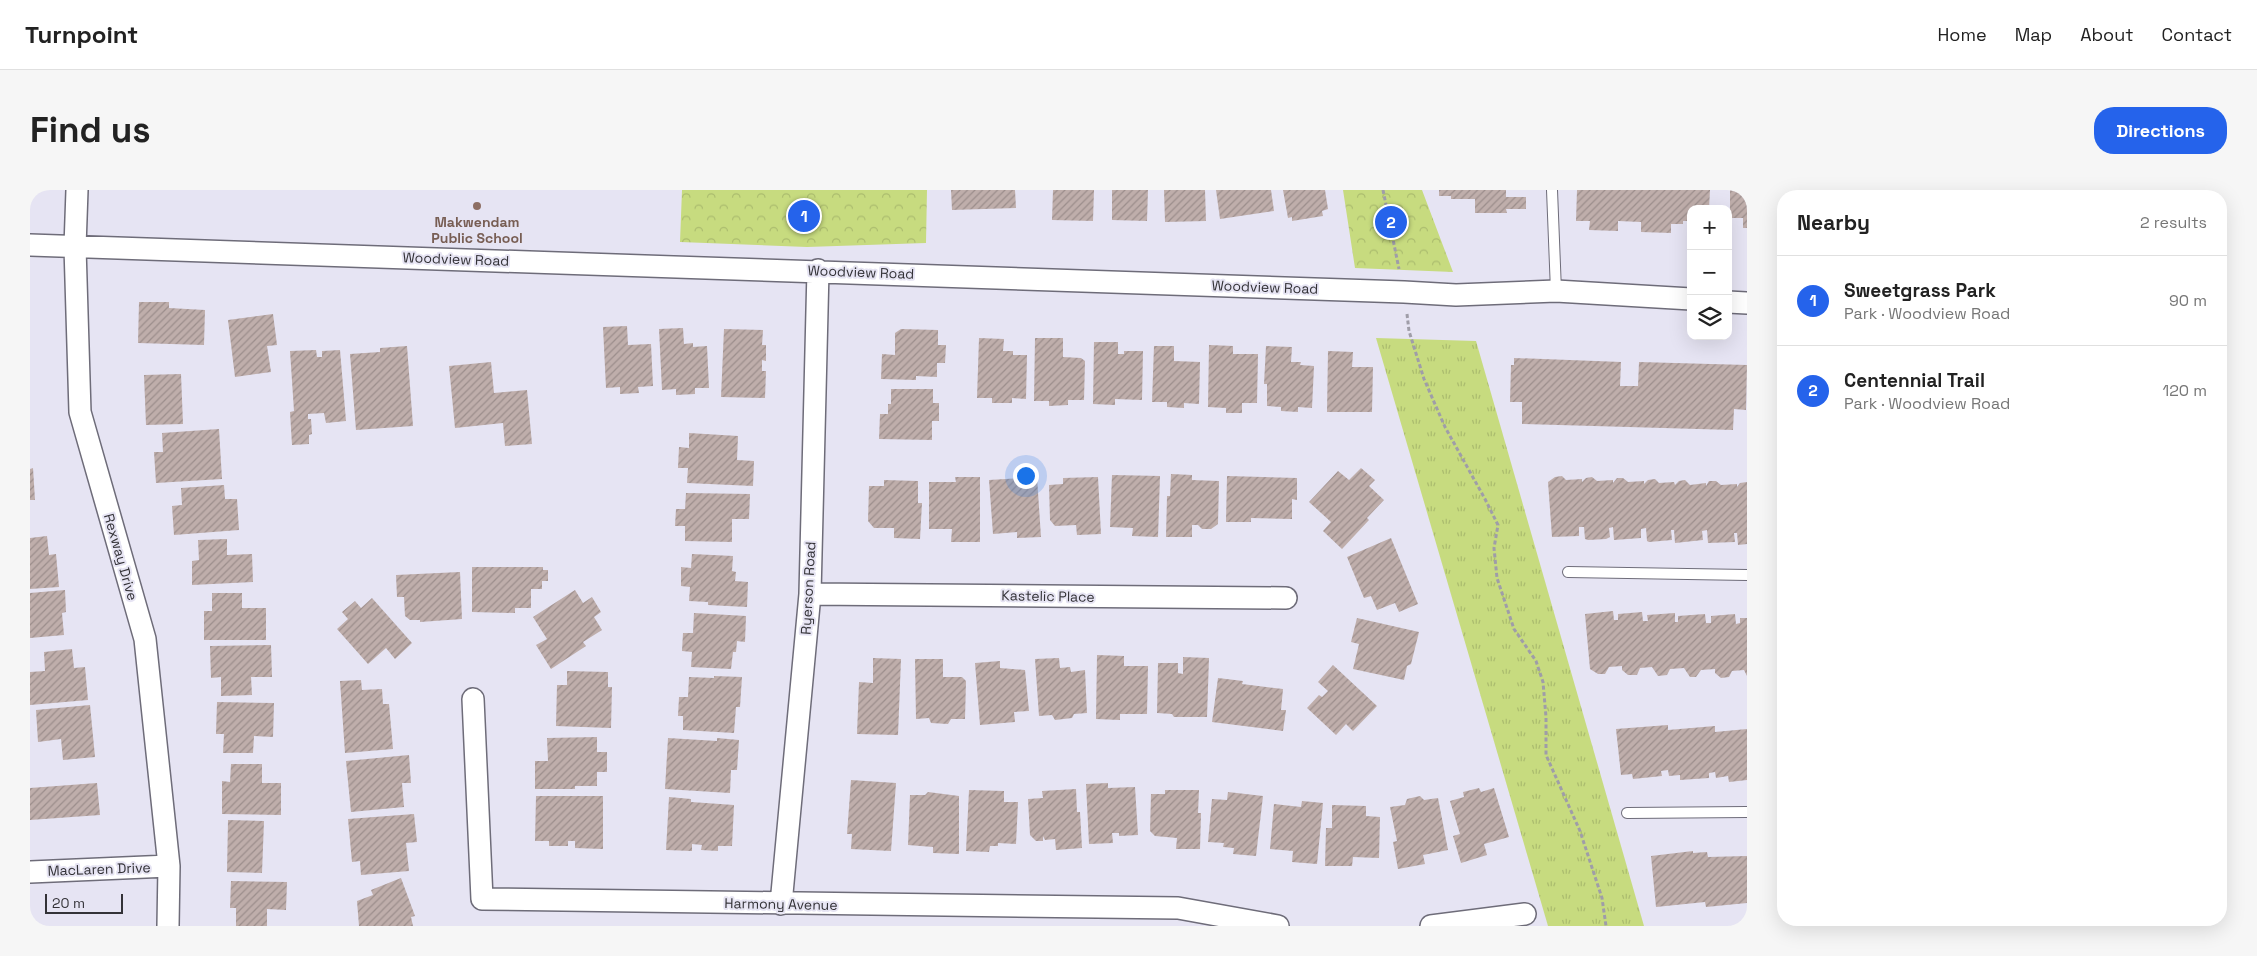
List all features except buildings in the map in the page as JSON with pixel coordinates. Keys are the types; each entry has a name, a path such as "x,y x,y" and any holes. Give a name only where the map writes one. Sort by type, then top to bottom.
{"street":[{"name":"Rexway Drive","path":"77,190 75,247 80,412 145,639 168,866 168,926"},
{"name":"Woodview Road","path":"30,245 818,270 1404,292 1456,296 1556,291 1687,299"},
{"name":"Ryerson Road","path":"780,904 810,594 818,270"},
{"path":"1732,302 1747,303"},
{"name":"Kastelic Place","path":"810,594 1286,598"},
{"name":"Harmony Avenue","path":"473,700 482,899 1178,908 1278,926"},
{"name":"MacLaren Drive","path":"30,872 168,866"},
{"path":"1431,926 1525,914"}],"lane":[{"path":"1552,190 1556,291"},
{"path":"1568,572 1747,575"},
{"path":"1627,813 1747,812"}],"path":[{"path":"1383,190 1404,292 1409,331 1424,379 1445,427 1486,499 1498,525 1494,548 1497,578 1514,629 1536,661 1543,682 1546,718 1546,755 1580,831 1602,898 1606,926"}],"green space":[{"path":"682,190 927,190 926,243 807,247 680,242"},
{"path":"1343,190 1422,190 1453,272 1355,268"},
{"path":"1376,338 1476,341 1644,926 1548,926"}],"place":[{"name":"Makwendam Public School","path":"477,206"},
{"name":"Sweetgrass Park","path":"804,216"},
{"name":"Centennial Trail","path":"1391,222"}]}
